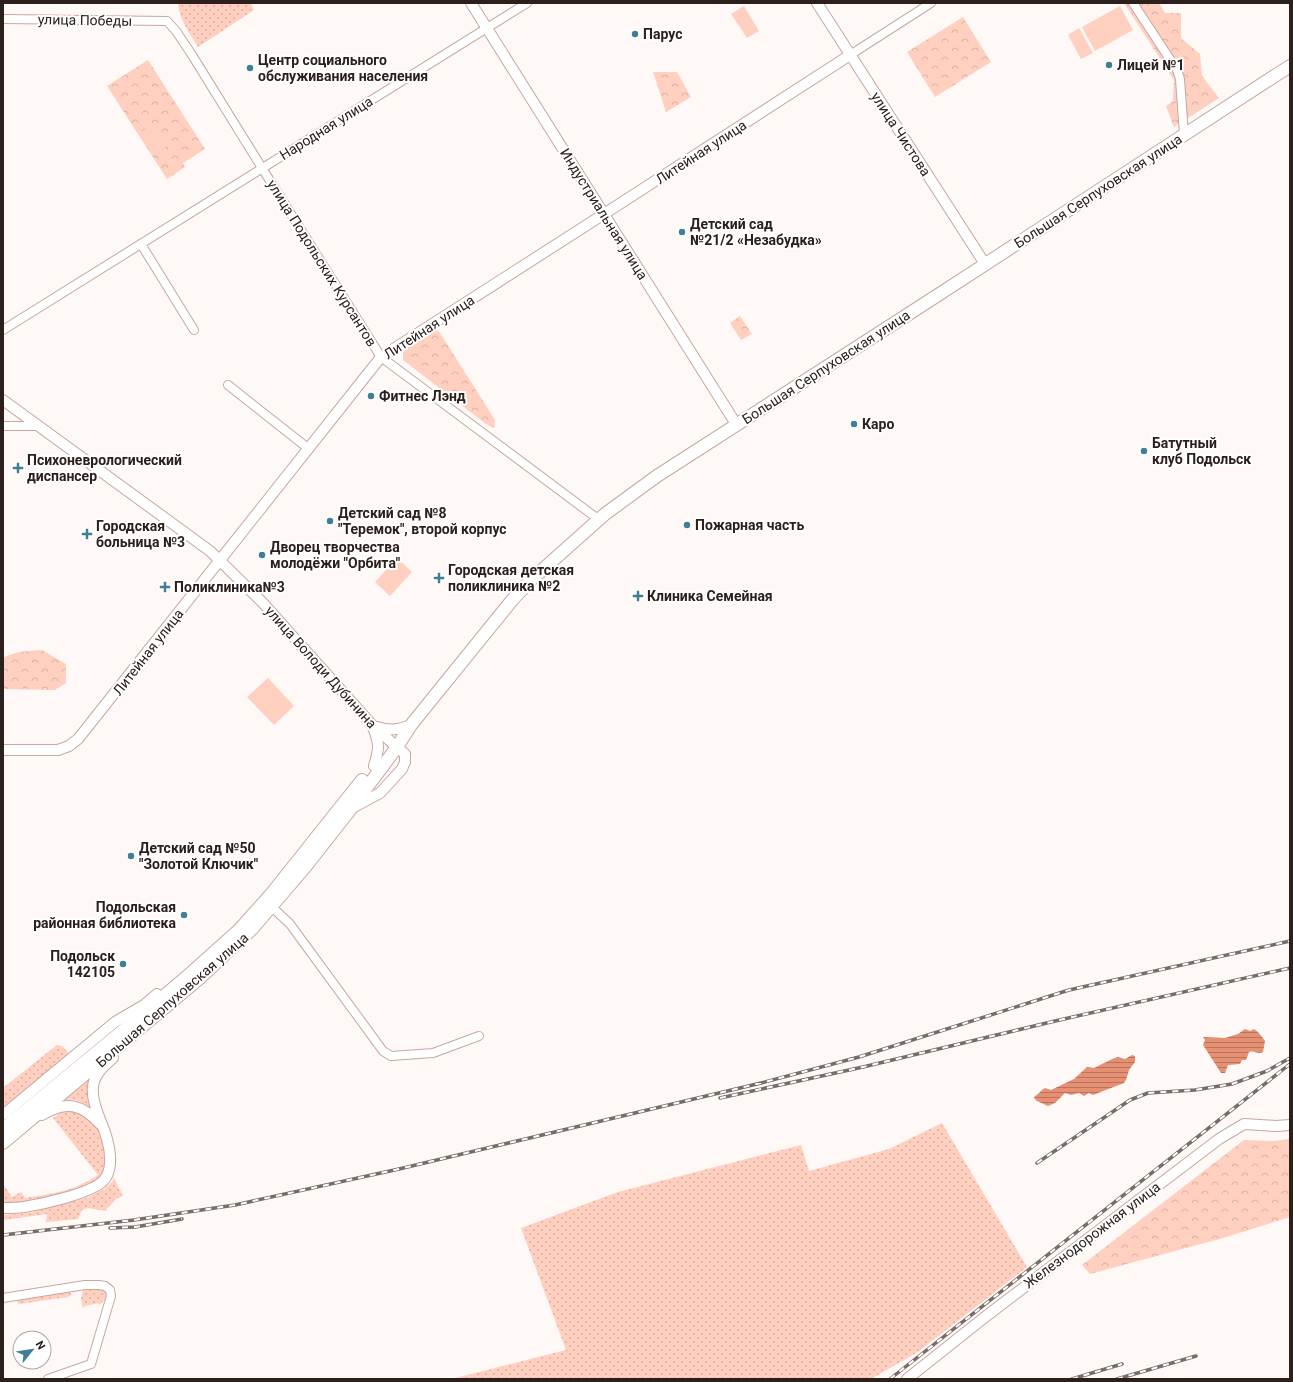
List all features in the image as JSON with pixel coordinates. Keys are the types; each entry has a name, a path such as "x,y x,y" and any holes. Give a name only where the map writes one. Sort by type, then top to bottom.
{"main road":[{"name":"Большая Серпуховская улица","path":"3,1143 17,1124 238,930 276,887 374,766 411,726 513,599 532,578 598,519 657,476 736,424 1290,66"},
{"name":"Большая Серпуховская улица","path":"3,1129 17,1124 134,1033 224,957 252,930 350,810 395,745"}],"street":[{"name":"Индустриальная улица","path":"471,3 736,424"},
{"name":"Народная улица","path":"3,330 528,3"},
{"name":"улица Чистова","path":"817,3 985,264"},
{"name":"Литейная улица","path":"3,750 58,750 69,746 78,739 381,357 931,3"},
{"path":"1134,3 1176,70 1180,79 1184,135"},
{"name":"улица Победы","path":"3,20 167,21"},
{"name":"улица Подольских Курсантов","path":"167,21 184,43 381,357 598,519"},
{"path":"141,244 194,330"},
{"path":"228,385 309,449"},
{"name":"улица Володи Дубинина","path":"3,400 221,560 262,602 373,726 395,745"},
{"path":"3,426 38,426"},
{"path":"373,726 386,730 395,730 411,726"},
{"path":"373,726 379,750 374,766"},
{"path":"350,810 380,793 402,769 405,762 405,754 395,745"},
{"path":"272,907 290,924 383,1051 391,1056 433,1053 479,1036"},
{"path":"3,1115 115,1022 144,1005 157,994 180,982"},
{"path":"3,1208 24,1208 85,1191 103,1182 110,1169 111,1159 108,1141 93,1096 93,1086 96,1076 103,1067 119,1053 134,1033"},
{"path":"17,1124 50,1110 71,1105 84,1109 92,1114 104,1128"},
{"name":"Железнодорожная улица","path":"907,1379 985,1317 1219,1139 1244,1124 1276,1126 1290,1125"},
{"path":"3,1298 85,1285 105,1286 110,1290 111,1296 91,1364 48,1379"}],"green space":[{"path":"178,3 251,3 254,10 198,47 180,15"},
{"path":"1124,3 1159,3 1165,13 1181,13 1181,38 1200,54 1202,76 1219,98 1174,127 1166,106 1173,101 1174,80"},
{"path":"744,6 759,31 747,38 731,14"},
{"path":"1120,6 1133,30 1095,51 1082,27"},
{"path":"963,17 991,62 935,97 907,52"},
{"path":"1079,28 1093,53 1081,59 1068,35"},
{"path":"148,60 205,149 183,163 185,167 167,179 107,86"},
{"path":"653,72 677,72 691,97 666,112"},
{"path":"151,125 166,147 153,155 139,133"},
{"path":"740,316 752,334 741,340 730,323"},
{"path":"437,330 495,420 494,428 486,424 403,360 403,350"},
{"path":"397,558 412,572 390,596 375,582"},
{"path":"42,650 66,664 66,683 55,690 3,689 3,658 17,653"},
{"path":"268,678 294,706 274,725 247,697"},
{"path":"57,1045 63,1047 69,1054 3,1111 3,1088"},
{"path":"91,1076 88,1092 91,1108 76,1100 60,1101"},
{"path":"71,1109 91,1117 100,1130 106,1147 107,1156 104,1172 100,1178 84,1186 46,1198 14,1203 3,1202 3,1184 12,1197 21,1192 25,1198 54,1193 71,1188 89,1181 98,1175 53,1118 63,1111"},
{"path":"942,1123 1027,1267 918,1352 871,1379 452,1379 566,1350 521,1228 618,1192 801,1145 809,1171 889,1149"},
{"path":"1290,1139 1290,1217 1223,1238 1090,1274 1082,1265 1244,1140 1273,1141"},
{"path":"114,1178 123,1196 116,1199 105,1211 88,1208 82,1210 78,1219 46,1222 47,1214 3,1220 3,1215 29,1213 89,1197 104,1189 112,1182"},
{"path":"102,1288 108,1291 109,1296 99,1305 98,1303 85,1306 83,1308 81,1299 83,1290"},
{"path":"69,1292 71,1295 68,1297 19,1304 17,1301 18,1300"}],"shaded area":[{"path":"1245,1029 1250,1031 1254,1029 1262,1036 1265,1041 1263,1052 1249,1052 1246,1060 1242,1060 1240,1064 1228,1065 1225,1073 1221,1073 1203,1045 1205,1040 1203,1037 1225,1038 1238,1034"},
{"path":"1132,1055 1135,1056 1135,1062 1129,1070 1124,1083 1093,1095 1089,1093 1084,1096 1079,1093 1071,1095 1065,1093 1055,1103 1048,1106 1034,1098 1045,1088 1051,1090 1074,1079 1087,1067 1094,1068 1112,1059 1118,1057 1125,1059"}],"railway":[{"path":"3,1235 134,1220 235,1205 399,1169 761,1083 859,1057 1069,990 1290,941"},
{"path":"720,1098 863,1067 1055,1021 1290,968"},
{"path":"1037,1163 1130,1100 1148,1093 1195,1090 1232,1084 1267,1071 1290,1058"},
{"path":"890,1379 1290,1064"},
{"path":"110,1228 135,1227 182,1219"},
{"path":"1117,1379 1196,1356"},
{"path":"1072,1379 1122,1364"}],"place":[{"name":"Парус","path":"635,34"},
{"name":"Лицей №1","path":"1109,65"},
{"name":"Центр социального обслуживания населения","path":"250,68"},
{"name":"Детский сад №21/2 «Незабудка»","path":"682,232"},
{"name":"Фитнес Лэнд","path":"371,396"},
{"name":"Каро","path":"854,424"},
{"name":"Батутный клуб Подольск","path":"1144,451"},
{"name":"Психоневрологический диспансер","path":"18,468"},
{"name":"Детский сад №8 \"Теремок\", второй корпус","path":"330,521"},
{"name":"Пожарная часть","path":"687,525"},
{"name":"Городская больница №3","path":"87,534"},
{"name":"Дворец творчества молодёжи \"Орбита\"","path":"262,555"},
{"name":"Городская детская поликлиника №2","path":"439,578"},
{"name":"Поликлиника№3","path":"165,587"},
{"name":"Клиника Семейная","path":"638,596"},
{"name":"Детский сад №50 \"Золотой Ключик\"","path":"131,856"},
{"name":"Подольская районная библиотека","path":"184,915"},
{"name":"Подольск 142105","path":"123,964"}]}
